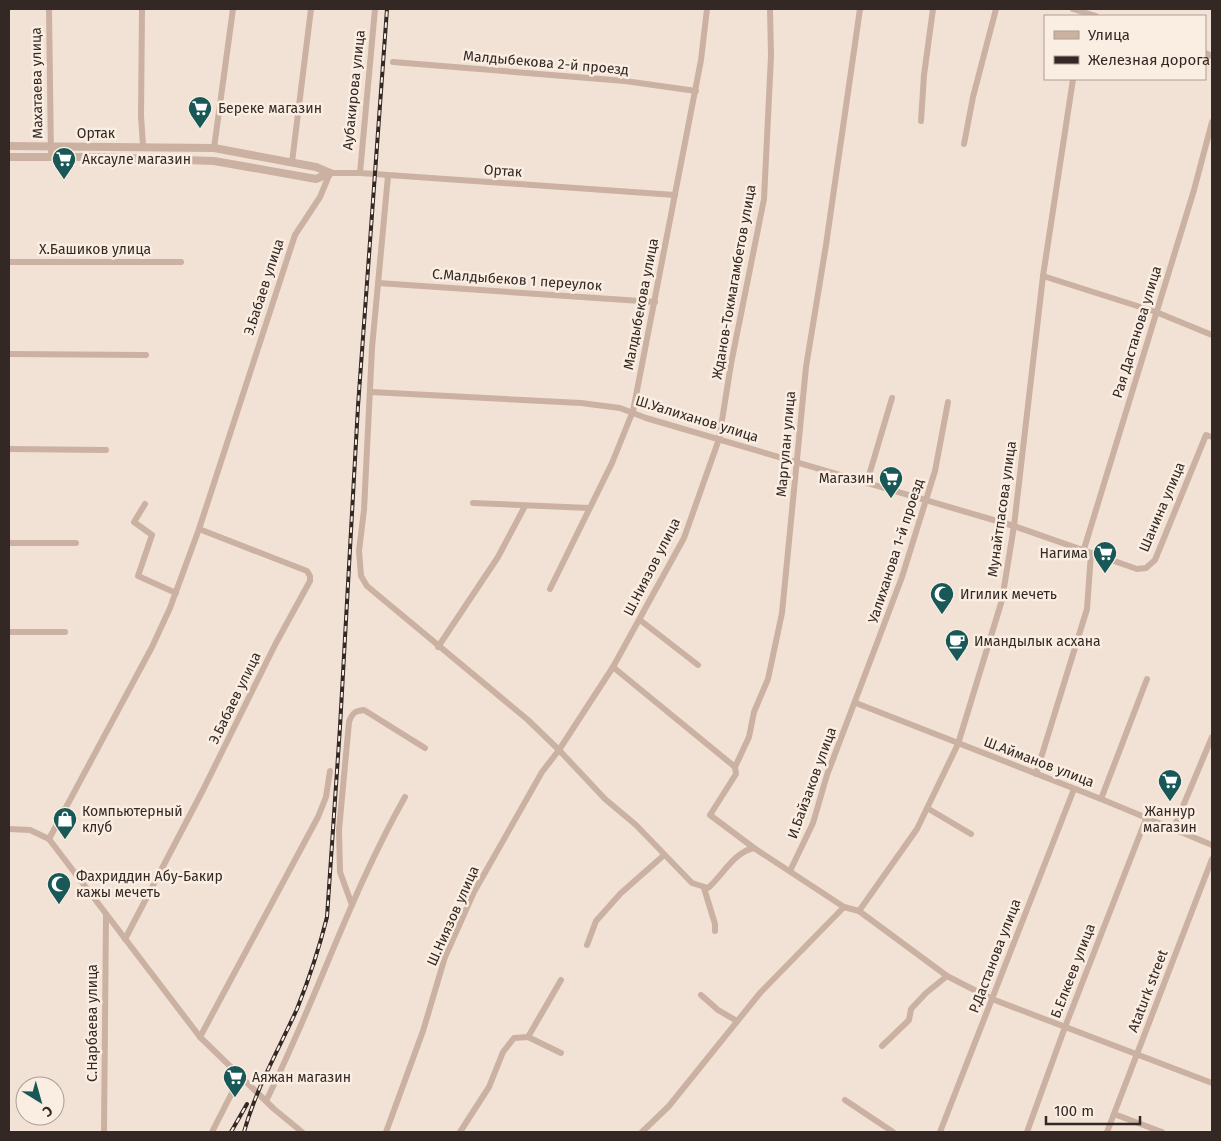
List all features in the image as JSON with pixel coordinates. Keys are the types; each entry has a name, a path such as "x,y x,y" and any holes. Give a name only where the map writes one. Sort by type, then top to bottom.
{"street":[{"name":"Махатаева улица","path":"49,9 51,158"},
{"path":"142,9 141,116 143,146"},
{"path":"214,148 233,9"},
{"path":"292,162 311,9"},
{"name":"Аубакирова улица","path":"360,173 375,9"},
{"name":"Малдыбекова улица","path":"550,589 612,463 633,411 702,60 706,9"},
{"name":"Жданов-Токмагамбетов улица","path":"719,440 731,364 764,199 771,56 770,9"},
{"name":"Маргулан улица","path":"754,848 710,815 736,774 735,767 749,737 754,712 768,679 776,646 782,613 806,366 826,245 860,9"},
{"path":"921,121 924,75 933,9"},
{"path":"964,144 973,97 996,9"},
{"path":"1073,9 1088,13"},
{"name":"Малдыбекова 2-й проезд","path":"393,62 625,82 696,91"},
{"name":"Мунайтпасова улица","path":"859,911 917,829 958,744 1002,600 1014,526 1043,276 1073,80"},
{"name":"Рая Дастанова улица","path":"1084,550 1194,190 1212,122"},
{"name":"Ортак","path":"9,146 214,148 316,167 330,173"},
{"name":"Ортак","path":"9,157 214,161 316,179 330,173 360,173 675,195"},
{"name":"Э.Бабаев улица","path":"49,839 152,647 176,593 199,529 295,235 320,197 330,173"},
{"path":"388,176 378,283 359,551 361,576 367,586 528,720 559,750 604,799 636,825 663,856 692,883 708,888 720,877 736,857 746,850 754,848 844,908 859,911 947,976 992,999 1212,1083"},
{"name":"Х.Башиков улица","path":"9,262 181,262"},
{"path":"1043,276 1156,312 1212,335"},
{"name":"С.Малдыбеков 1 переулок","path":"378,283 655,302"},
{"path":"9,354 146,355"},
{"name":"Ш.Уалиханов улица","path":"370,392 581,403 633,411 646,418 1014,526 1091,553"},
{"path":"867,482 892,398"},
{"name":"Уалиханова 1-й проезд","path":"856,704 928,500 948,402"},
{"name":"Шанина улица","path":"1091,553 1137,569 1146,568 1155,560 1206,435 1212,437"},
{"name":"Ш.Ниязов улица","path":"386,1132 424,1031 445,957 467,908 542,772 559,750 640,620 684,538 719,440"},
{"path":"9,449 106,450"},
{"path":"145,504 134,522 152,534 138,576 176,593"},
{"path":"473,504 589,508"},
{"path":"438,647 498,557 525,506"},
{"name":"Э.Бабаев улица","path":"125,939 194,808 276,643 310,582 310,576 307,571 199,529"},
{"path":"9,543 76,543"},
{"path":"1036,774 1087,609 1091,553"},
{"path":"640,620 698,665"},
{"path":"9,632 65,632"},
{"path":"612,667 735,767"},
{"path":"1101,799 1148,679"},
{"name":"Ш.Айманов улица","path":"856,704 1101,799 1212,845"},
{"name":"И.Байзаков улица","path":"790,871 813,823 827,774 856,704"},
{"path":"352,906 340,872 339,847 343,785 352,715 356,711 364,710 425,748"},
{"path":"1173,830 1212,736"},
{"path":"200,1037 318,817 326,797 330,771"},
{"name":"Р.Дастанова улица","path":"940,1132 1074,789"},
{"path":"266,1101 291,1051 380,840 405,797"},
{"path":"927,808 971,834"},
{"name":"Б.Елкеев улица","path":"1027,1132 1065,1027 1146,819"},
{"path":"9,829 30,830 49,839 200,1037 256,1092 302,1132"},
{"path":"588,945 596,921 621,892 663,856"},
{"name":"Ataturk street","path":"1107,1132 1212,859"},
{"path":"704,888 715,924 715,932"},
{"path":"642,1132 669,1106 760,993 844,908"},
{"name":"С.Нарбаева улица","path":"104,1132 106,914"},
{"path":"882,1046 909,1020 911,1009 926,993 947,976"},
{"path":"528,1037 561,980"},
{"path":"700,995 718,1010 737,1022"},
{"path":"460,1132 489,1087 503,1052 514,1038 528,1037 562,1053"},
{"path":"212,1132 240,1077"},
{"path":"845,1100 893,1132"},
{"path":"1114,1114 1162,1132"}],"railway":[{"path":"244,1132 261,1084 297,1009 310,975 327,917 358,406 387,9"},
{"path":"231,1132 247,1104"}],"place":[{"name":"Береке магазин","path":"200,129"},
{"name":"Аксауле магазин","path":"64,180"},
{"name":"Магазин","path":"891,499"},
{"name":"Нагима","path":"1105,574"},
{"name":"Игилик мечеть","path":"942,615"},
{"name":"Имандылык асхана","path":"957,662"},
{"name":"Жаннур магазин","path":"1170,802"},
{"name":"Компьютерный клуб","path":"65,840"},
{"name":"Фахриддин Абу-Бакир кажы мечеть","path":"59,905"},
{"name":"Аяжан магазин","path":"235,1098"}]}
